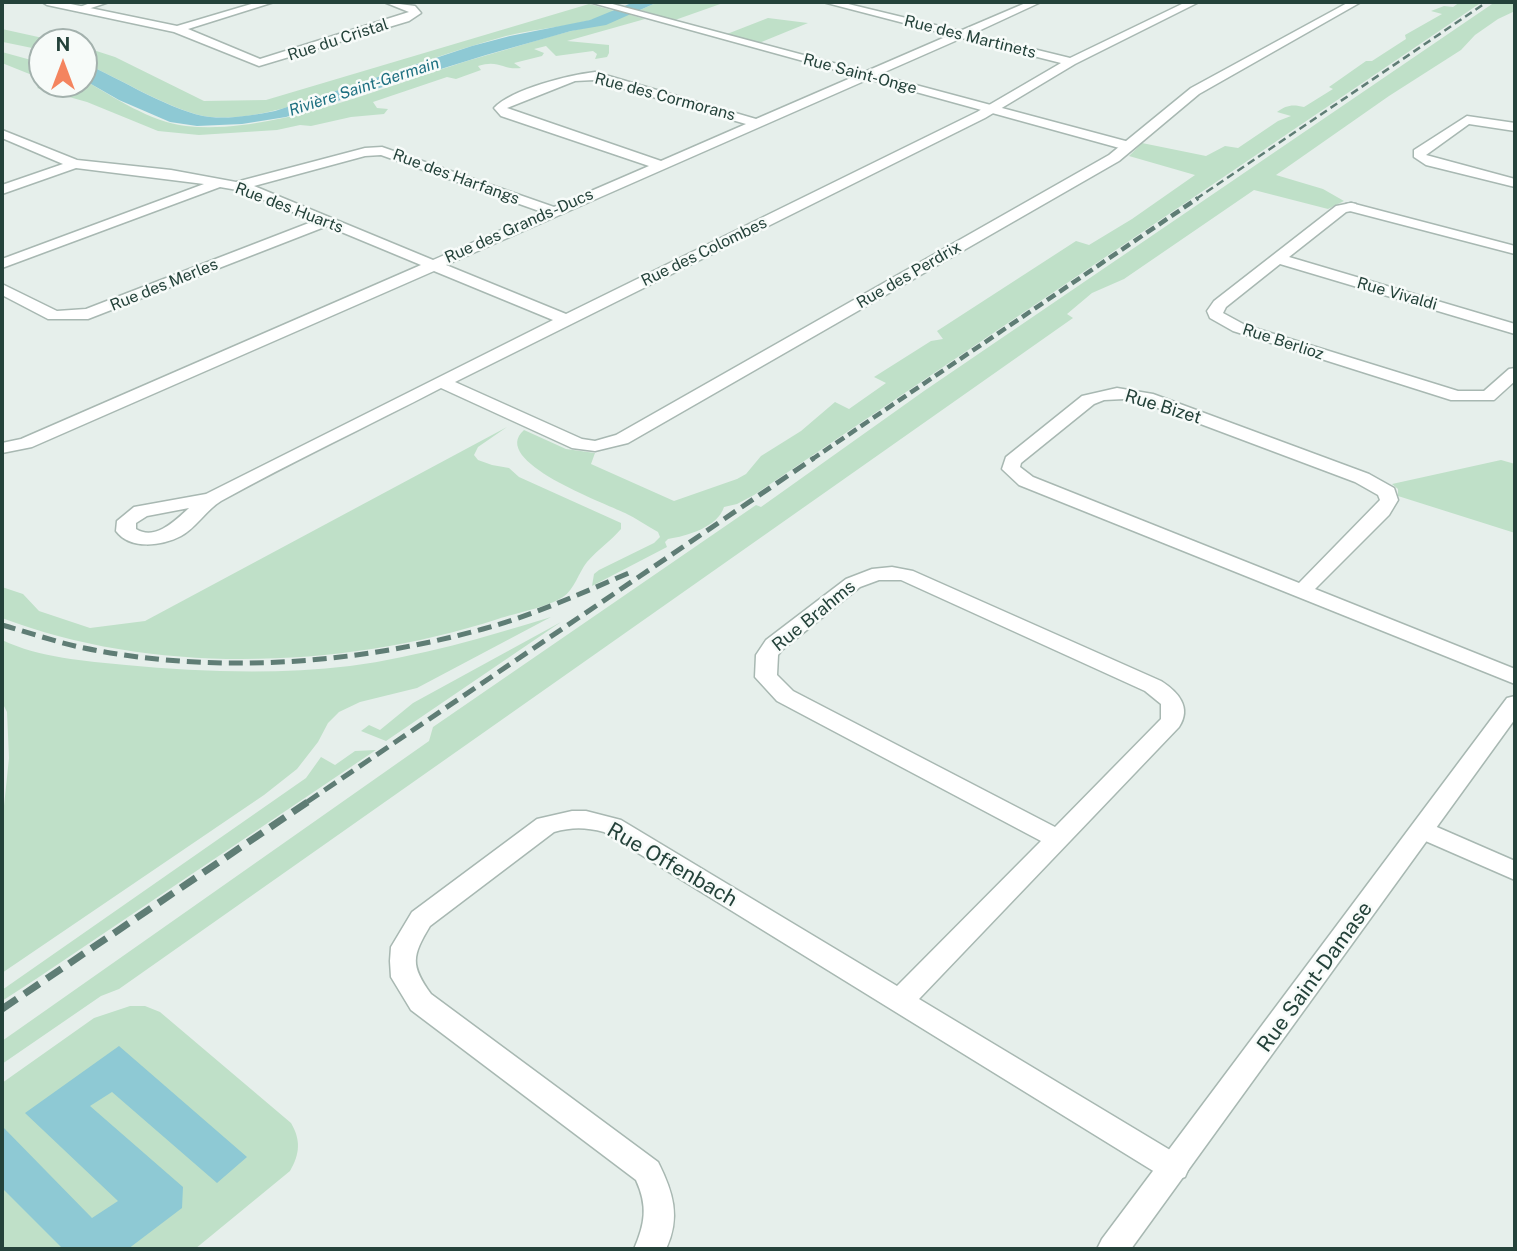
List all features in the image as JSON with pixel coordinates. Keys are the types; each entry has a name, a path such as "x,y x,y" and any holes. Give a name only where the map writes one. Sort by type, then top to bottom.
{"street":[{"path":"47,2 177,29 270,2"},
{"path":"82,8 104,2"},
{"name":"Rue du Cristal","path":"177,29 259,63 353,36 416,13 411,8 389,2"},
{"name":"Rue Saint-Onge","path":"594,2 1128,146"},
{"name":"Rue des Martinets","path":"828,2 1071,62"},
{"path":"857,9 876,2"},
{"name":"Rue des Grands-Ducs","path":"2,448 26,443 755,122 1036,2"},
{"name":"Rue des Colombes","path":"211,499 989,110 1071,62 1194,2"},
{"name":"Rue des Perdrix","path":"441,382 570,441 595,446 614,442 1114,158 1195,91 1356,2"},
{"name":"Rue des Cormorans","path":"660,165 505,113 500,108 508,102 569,79 595,76 755,122"},
{"path":"1515,127 1477,120 1463,121 1422,149 1419,155 1431,162 1515,183"},
{"name":"Rue des Huarts","path":"2,134 75,164 170,174 237,186 566,320"},
{"name":"Rue des Harfangs","path":"237,186 365,152 382,151 552,211"},
{"path":"2,190 75,164"},
{"path":"2,264 219,183"},
{"name":"Rue Berlioz","path":"1515,250 1351,207 1341,209 1220,304 1215,311 1216,315 1239,328 1457,396 1488,396 1515,373"},
{"name":"Rue des Merles","path":"2,289 54,316 81,316 327,221"},
{"name":"Rue Vivaldi","path":"1278,259 1515,329"},
{"name":"Rue Bizet","path":"1302,591 1382,511 1389,500 1387,492 1362,478 1147,398 1122,393 1102,394 1088,400 1012,461 1010,469 1026,481 1515,677"},
{"name":"Rue Brahms","path":"900,1002 1058,839 1171,722 1175,713 1174,704 1166,694 1104,663 906,575 896,573 865,577 853,583 774,645 767,654 766,677 785,696 1058,839"},
{"name":"Rue Saint-Damase","path":"1113,1249 1515,703"},
{"name":"Rue Offenbach","path":"650,1249 662,1221 656,1187 647,1171 421,1002 404,976 404,947 421,919 534,832 558,821 586,819 612,826 1174,1168"},
{"path":"1423,830 1515,871"}],"green space":[{"path":"658,2 726,2 675,20 640,10"},
{"path":"1460,2 1482,2 754,495 724,507 721,514 709,525 684,536 668,539 665,542 667,547 592,586 594,574 654,543 660,537 658,532 629,515 575,491 535,467 522,455 517,442 524,430 566,449 595,453 591,464 674,501 737,479 746,474 761,456 801,431 835,402 849,409 886,383 874,377 931,341 943,339 937,331 1076,241 1089,245 1195,175 1129,156 1142,143 1206,156 1225,146 1238,148 1278,121 1291,116 1277,112 1280,110 1290,106 1304,107 1333,89 1329,87 1366,61 1372,61 1406,39 1405,35 1442,14 1431,11 1444,6 1453,7"},
{"path":"1495,2 1515,2 1515,11 1498,19 1475,35 1461,50 1389,96 1276,175 1323,189 1344,201 1328,209 1254,190 1124,279 1092,293 1067,314 1073,318 119,989 101,996 2,1064 2,1041 429,741 433,727 756,505 761,507 924,391"},
{"path":"589,4 615,11 589,20 487,41 302,103 248,116 210,117 180,109 98,70 98,52 115,57 204,101 266,100"},
{"path":"627,14 645,19 567,41 609,45 607,57 595,59 597,54 593,51 556,56 546,46 534,49 544,53 542,56 514,63 521,68 485,64 478,66 481,70 456,79 447,77 373,102 377,108 388,109 384,114 351,117 311,126 199,135 158,131 73,98 98,98 98,88 133,108 173,124 221,127 258,123 336,104 484,56"},
{"path":"768,18 808,23 759,43 727,34"},
{"path":"2,29 28,35 28,47 3,42"},
{"path":"2,52 28,59 28,73 2,63"},
{"path":"507,427 478,447 474,455 478,460 509,468 519,477 621,523 621,529 587,562 567,594 557,601 439,636 377,648 313,656 249,659 185,657 122,650 61,637 2,618 2,587 23,594 39,611 90,628 145,621"},
{"path":"1501,460 1515,464 1515,533 1398,496 1398,489 1392,484"},
{"path":"551,617 417,688 360,702 339,712 328,723 318,742 297,769 264,795 2,973 2,825 9,758 7,712 2,702 2,640 47,655 95,662 210,671 294,671 350,666 426,652"},
{"path":"561,622 386,741 361,731 369,725 380,730 413,703"},
{"path":"376,750 2,1001 2,990 306,778 321,757 335,765 355,751"},
{"path":"130,1006 145,1006 160,1012 291,1123 298,1141 297,1153 290,1171 195,1249 2,1249 2,1083 94,1018"}],"water":[{"name":"Rivière Saint-Germain","path":"634,2 658,2 606,25 571,31 486,55 286,117 242,124 197,126 170,122 98,88 98,70 164,102 196,114 210,117 251,115 275,111 472,46 590,20"},
{"path":"119,1046 247,1157 217,1183 112,1092 90,1106 183,1187 182,1208 128,1249 63,1249 2,1188 2,1126 92,1218 118,1201 25,1113"}],"railway":[{"path":"1196,199 1487,2"},
{"path":"811,460 1198,198"},
{"path":"307,802 814,458"},
{"path":"2,625 79,647 129,656 230,663 332,658 383,651 483,629 576,596 631,572"},
{"path":"2,1009 309,801"}]}
